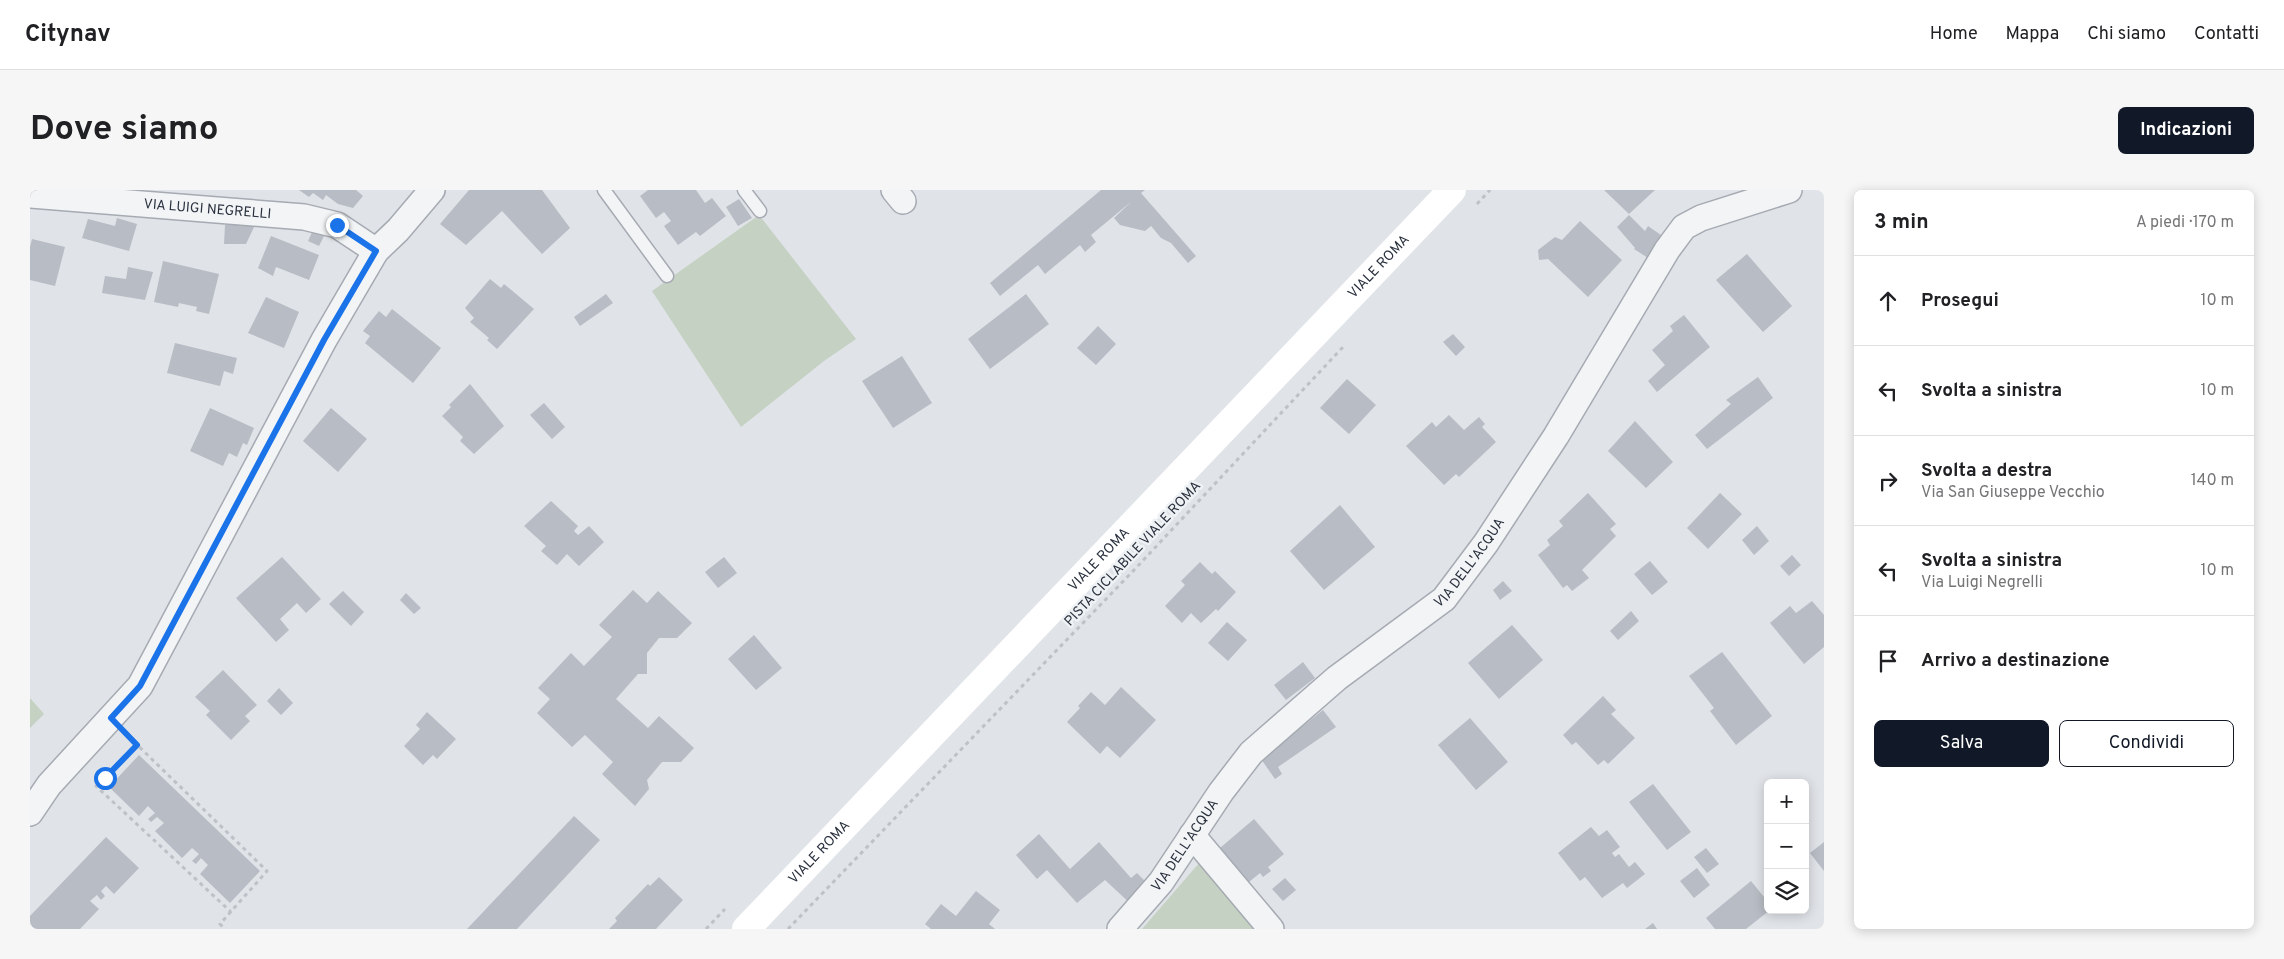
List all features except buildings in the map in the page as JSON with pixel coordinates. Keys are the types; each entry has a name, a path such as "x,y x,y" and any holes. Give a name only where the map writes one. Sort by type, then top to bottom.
{"main road":[{"name":"VIALE ROMA","path":"746,929 1452,190"}],"street":[{"path":"30,813 49,785 140,686 324,340 376,251 398,230 432,190"},
{"name":"VIA DELL'ACQUA","path":"1120,929 1161,882 1251,753 1338,678 1444,599 1486,543 1556,436 1667,250 1684,227 1701,218 1789,190"},
{"name":"VIA LUIGI NEGRELLI","path":"30,195 304,217 337,225 376,251"},
{"path":"1192,835 1271,929"}],"lane":[{"path":"604,190 668,276"},
{"path":"744,190 760,210"}],"path":[{"path":"1476,205 1490,190"},
{"name":"PISTA CICLABILE VIALE ROMA","path":"788,929 1135,569 1346,343"},
{"path":"111,718 267,870 220,924 225,929"},
{"path":"137,745 96,786 230,912"}],"green space":[{"path":"759,215 856,339 824,361 741,427 652,291"},
{"path":"30,698 44,714 30,728"},
{"path":"1200,862 1257,929 1142,929"}],"route":[{"path":"105,778 137,745 111,718 140,686 324,340 376,251 337,225"}]}
